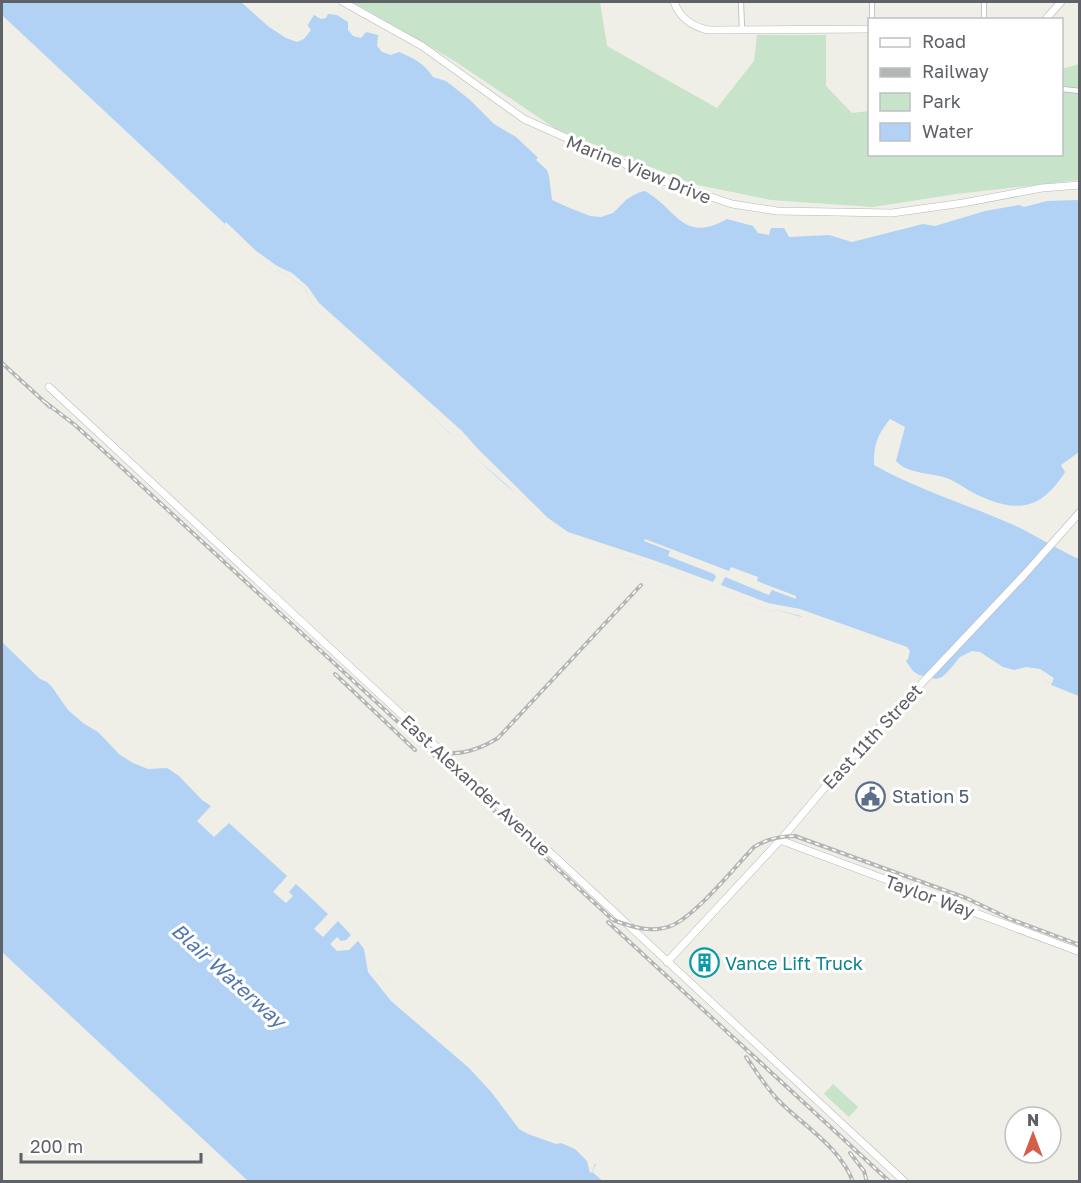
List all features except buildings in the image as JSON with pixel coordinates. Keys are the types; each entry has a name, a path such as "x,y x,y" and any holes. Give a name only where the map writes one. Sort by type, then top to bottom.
{"street":[{"name":"Marine View Drive","path":"344,2 422,46 524,119 663,182 732,204 777,211 892,213 934,208 1042,188 1080,185"},
{"path":"674,2 681,14 694,26 721,31 868,29"},
{"path":"741,2 742,30"},
{"path":"872,2 872,18"},
{"path":"984,2 984,18"},
{"path":"1047,18 1061,2"},
{"path":"1063,89 1080,91"},
{"name":"East Alexander Avenue","path":"49,387 905,1182"},
{"name":"East 11th Street","path":"667,962 780,840 837,773 1024,575 1080,512"},
{"name":"Taylor Way","path":"780,840 1080,952"}],"green space":[{"path":"352,2 600,2 607,46 717,108 754,61 757,35 826,35 826,86 852,113 868,111 868,156 1063,156 1063,69 1079,64 1079,180 956,194 873,207 771,200 693,184 556,129 453,60"},
{"path":"833,1084 858,1107 849,1117 824,1094"}],"water":[{"path":"2,2 255,2 263,11 293,32 304,31 314,15 321,19 326,18 328,14 337,15 348,22 348,30 353,36 361,38 366,32 378,35 377,46 382,52 391,55 399,52 404,54 422,65 433,77 446,81 469,99 494,124 516,137 550,169 560,201 593,214 610,211 632,196 645,191 690,226 700,228 712,226 727,219 753,226 758,233 769,235 771,228 784,228 789,237 829,235 852,242 923,224 935,226 985,211 1019,205 1024,207 1047,201 1077,200 1080,202 1079,452 1061,465 1065,472 1057,484 1039,500 1030,504 1008,505 982,497 949,479 907,469 896,461 905,427 890,419 877,440 874,465 909,483 1018,527 1079,559 1079,696 1051,685 1051,682 1046,683 1043,675 1009,673 983,658 968,658 958,662 942,677 936,679 919,675 913,671 900,653 805,618 777,610 772,612 628,558 603,551 554,528 311,303 305,288 278,270 275,272 223,228 225,224 2,15"},
{"name":"Blair Waterway","path":"2,630 74,705 145,762 169,761 365,937 373,967 521,1113 596,1164 592,1172 603,1181 248,1181 2,952"}],"pier":[{"path":"241,2 257,2 270,15 292,30 302,29 306,23 311,30 304,39 297,42 286,38 269,27"},
{"path":"539,156 552,167 557,180 558,193 562,199 597,211 606,210 629,194 613,213 601,217 590,216 565,206 552,200 547,170 536,160"},
{"path":"226,222 255,250 277,266 292,273 308,287 319,303 462,431 548,518 568,532 713,582 716,577 714,574 668,556 670,551 644,541 645,539 729,571 731,567 758,577 757,581 796,596 796,599 772,590 769,595 725,577 721,585 768,603 800,609 907,647 910,651 908,659 905,662 902,657 804,621 801,616 777,610 772,612 718,592 717,594 710,589 628,558 556,536 547,524 508,486 454,439 311,303 305,288 278,270 275,272 234,239 223,228"},
{"path":"2,627 55,672 72,691 76,703 93,718 109,726 146,759 169,759 177,763 365,932 373,943 377,955 377,969 380,974 507,1092 523,1111 583,1149 593,1158 596,1161 592,1172 590,1173 587,1161 575,1149 519,1129 492,1093 469,1068 391,1001 368,972 364,949 358,941 349,950 337,951 330,944 337,937 341,941 351,935 338,921 323,937 314,929 328,914 296,884 289,892 293,896 286,903 273,892 287,876 229,823 214,837 197,821 211,806 179,776 167,768 148,769 133,763 120,755 98,732 68,710 52,687 40,679 2,642"},
{"path":"972,651 980,652 1003,667 1014,670 1026,667 1040,669 1054,678 1051,685 1051,682 1046,683 1043,675 1027,677 1009,675 997,671 981,658 962,662 942,679 960,657"}],"railway":[{"path":"2,363 50,407"},
{"path":"45,402 107,454 613,920 650,929 673,925 704,901 754,847 773,838 795,836 966,898 1010,919 1080,945"},
{"path":"429,748 447,753 465,752 482,747 498,738 641,585"},
{"path":"335,674 415,750"},
{"path":"608,922 890,1182"},
{"path":"746,1057 775,1097 831,1148 853,1182"},
{"path":"850,1153 864,1171 867,1182"}],"place":[{"name":"Station 5","path":"871,796"},
{"name":"Vance Lift Truck","path":"704,963"}]}
